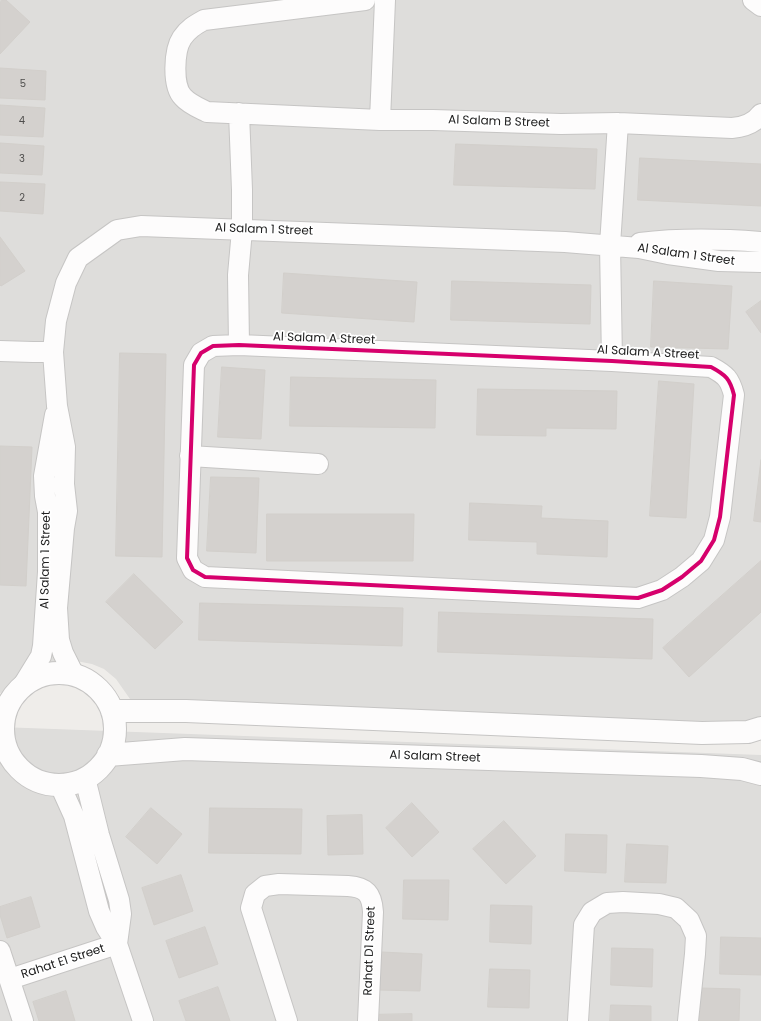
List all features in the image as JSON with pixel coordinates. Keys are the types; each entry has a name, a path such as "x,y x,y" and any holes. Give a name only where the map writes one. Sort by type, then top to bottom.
{"street":[{"name":"Al Salam B Street","path":"365,0 204,20 191,27 182,38 177,52 176,84 182,97 194,106 207,112 380,120 561,124 618,123 742,127 750,124 761,114"},
{"path":"380,120 385,0"},
{"path":"754,0 761,6"},
{"path":"239,113 242,190 242,230 238,275 239,345"},
{"path":"610,245 618,123"},
{"name":"Al Salam 1 Street","path":"74,675 58,640 57,608 64,528 67,511 64,484 65,447 57,406 53,352 56,321 66,283 78,258 117,230 141,226 610,245 719,261 761,262"},
{"path":"719,261 720,239"},
{"name":"Al Salam 1 Street","path":"610,245 671,240 720,239 761,242"},
{"name":"Al Salam A Street","path":"610,245 612,360"},
{"name":"Al Salam A Street","path":"239,345 612,360 712,367 722,373 731,383 734,395 720,517 714,540 701,561 682,577 662,590 638,598 205,577 193,570 187,558 194,364 201,353 213,346 239,345"},
{"path":"0,351 53,352"},
{"name":"Al Salam 1 Street","path":"12,693 41,656 43,646 48,572 48,512 44,476 57,406"},
{"path":"190,456 318,464"},
{"path":"45,484 64,484"},
{"path":"56,673 74,675 87,680 98,688 106,699 112,711 115,726 113,741 108,755 102,764 85,778 73,783 60,785 48,784 25,774 5,752 3,736 5,716 12,693 38,677 56,673"},
{"path":"112,711 186,711 702,733 748,732 761,728"},
{"name":"Al Salam Street","path":"108,755 185,749 708,766 742,769 761,774"},
{"path":"85,778 99,835 122,914 117,944"},
{"path":"60,785 74,816 94,893 106,927 117,944 143,1021"},
{"name":"Rahat D1 Street","path":"287,1021 251,908 255,894 265,886 279,884 348,886 358,887 367,892 372,902 368,1021"},
{"path":"94,893 115,886"},
{"path":"578,1021 584,925 592,912 607,903 623,902 659,904 676,908 689,920 696,936 696,954 688,1021"},
{"name":"Rahat E1 Street","path":"10,979 117,944"},
{"name":"Rahat E1 Street","path":"0,950 24,1021"}],"shaded area":[{"path":"0,0 761,0 761,723 747,728 531,720 130,699 116,679 104,669 92,664 71,660 57,663 57,665 34,690 10,690 0,693"},
{"path":"0,727 761,755 761,1021 0,1021"}],"building":[{"path":"2,0 6,0 30,22 0,54 0,2"},
{"path":"0,68 46,71 45,100 0,98"},
{"path":"0,105 45,108 43,137 0,135"},
{"path":"0,143 44,146 42,175 0,173"},
{"path":"456,144 597,149 595,189 454,185"},
{"path":"640,158 761,164 761,206 638,200"},
{"path":"0,182 45,184 43,214 0,211"},
{"path":"0,237 25,271 1,286 0,285"},
{"path":"284,273 417,282 414,322 282,313"},
{"path":"452,281 591,285 590,324 451,320"},
{"path":"654,281 732,286 728,349 651,347"},
{"path":"761,301 761,333 746,312"},
{"path":"120,353 166,354 162,557 116,556"},
{"path":"222,367 265,370 261,439 218,437"},
{"path":"291,377 436,380 435,428 290,426"},
{"path":"659,381 694,384 686,518 650,516"},
{"path":"478,389 617,391 616,429 546,428 546,436 477,435"},
{"path":"0,446 32,447 26,586 0,585"},
{"path":"761,460 761,522 754,521"},
{"path":"211,477 259,478 256,553 207,551"},
{"path":"470,503 542,506 541,518 608,521 607,557 537,554 537,542 469,540"},
{"path":"267,514 414,514 413,561 267,561"},
{"path":"761,561 761,612 689,677 663,648"},
{"path":"134,574 183,622 155,649 106,602"},
{"path":"200,603 403,608 402,646 199,640"},
{"path":"439,612 653,619 652,659 438,652"},
{"path":"412,803 439,832 412,857 386,828"},
{"path":"151,808 182,834 157,864 126,837"},
{"path":"210,808 302,809 301,854 209,853"},
{"path":"362,815 363,854 328,855 327,816"},
{"path":"504,821 536,856 506,884 473,849"},
{"path":"566,834 607,835 606,873 565,871"},
{"path":"627,844 668,846 666,883 625,882"},
{"path":"181,875 193,911 154,925 142,888"},
{"path":"404,880 449,880 448,920 403,919"},
{"path":"31,897 40,927 7,938 0,915 0,907"},
{"path":"491,905 532,906 531,944 490,942"},
{"path":"205,927 218,964 179,978 166,941"},
{"path":"721,937 761,938 761,975 720,974"},
{"path":"612,948 653,949 652,987 611,985"},
{"path":"381,952 422,954 420,991 379,990"},
{"path":"490,969 530,970 529,1008 488,1007"},
{"path":"218,987 230,1021 186,1021 179,1001"},
{"path":"699,988 740,989 739,1021 698,1021"},
{"path":"66,991 75,1021 39,1021 33,1002"},
{"path":"611,1005 651,1006 651,1021 610,1021"},
{"path":"412,1014 412,1021 369,1021 369,1015"}],"cycle path":[{"path":"239,345 612,361 711,367 727,378 734,395 720,517 714,540 701,561 682,577 662,590 638,598 205,577 193,570 187,558 194,365 201,353 213,346 239,345"}]}
